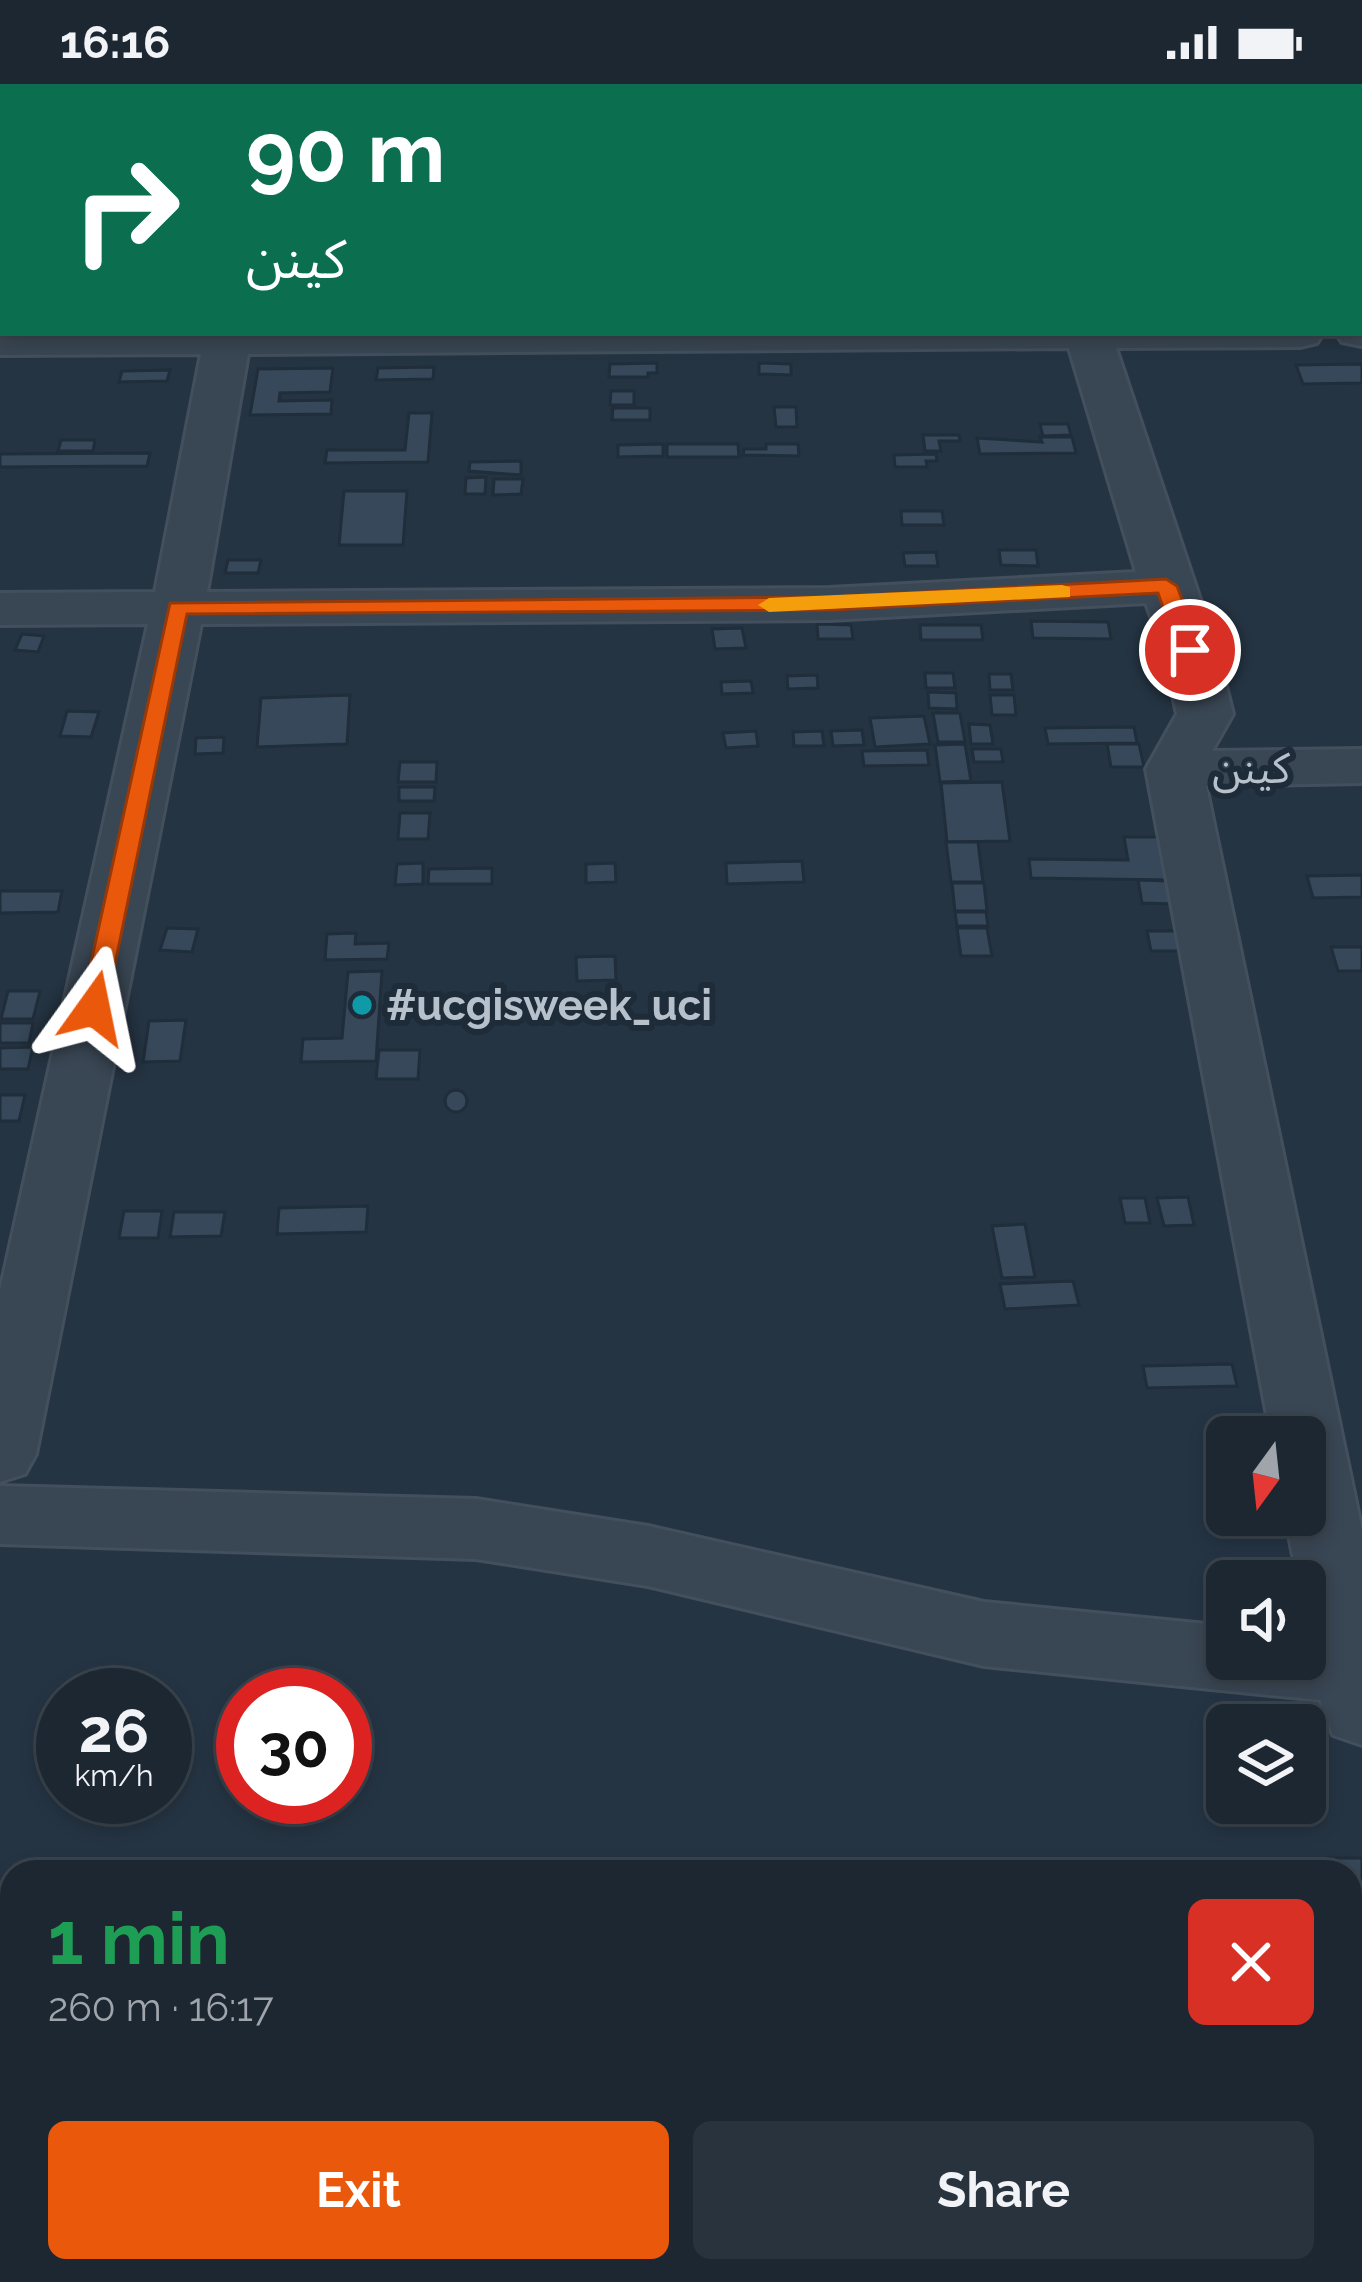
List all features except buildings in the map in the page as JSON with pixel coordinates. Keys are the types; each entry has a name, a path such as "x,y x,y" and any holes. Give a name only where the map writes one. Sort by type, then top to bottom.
{"street":[{"path":"0,341 227,336 178,608 0,1454"},
{"name":"كينن","path":"1089,336 1190,650 1205,714 1174,769"},
{"path":"0,608 807,604 1166,586"},
{"name":"كينن","path":"1174,769 1362,766"},
{"path":"0,1515 476,1529 648,1556 984,1634 1358,1686 1174,769"}],"slow traffic":[{"path":"769,605 1062,592"}],"place":[{"name":"#ucgisweek_uci","path":"362,1005"}],"route":[{"path":"94,1008 178,608 454,610 830,604 1166,586 1190,650"}]}
